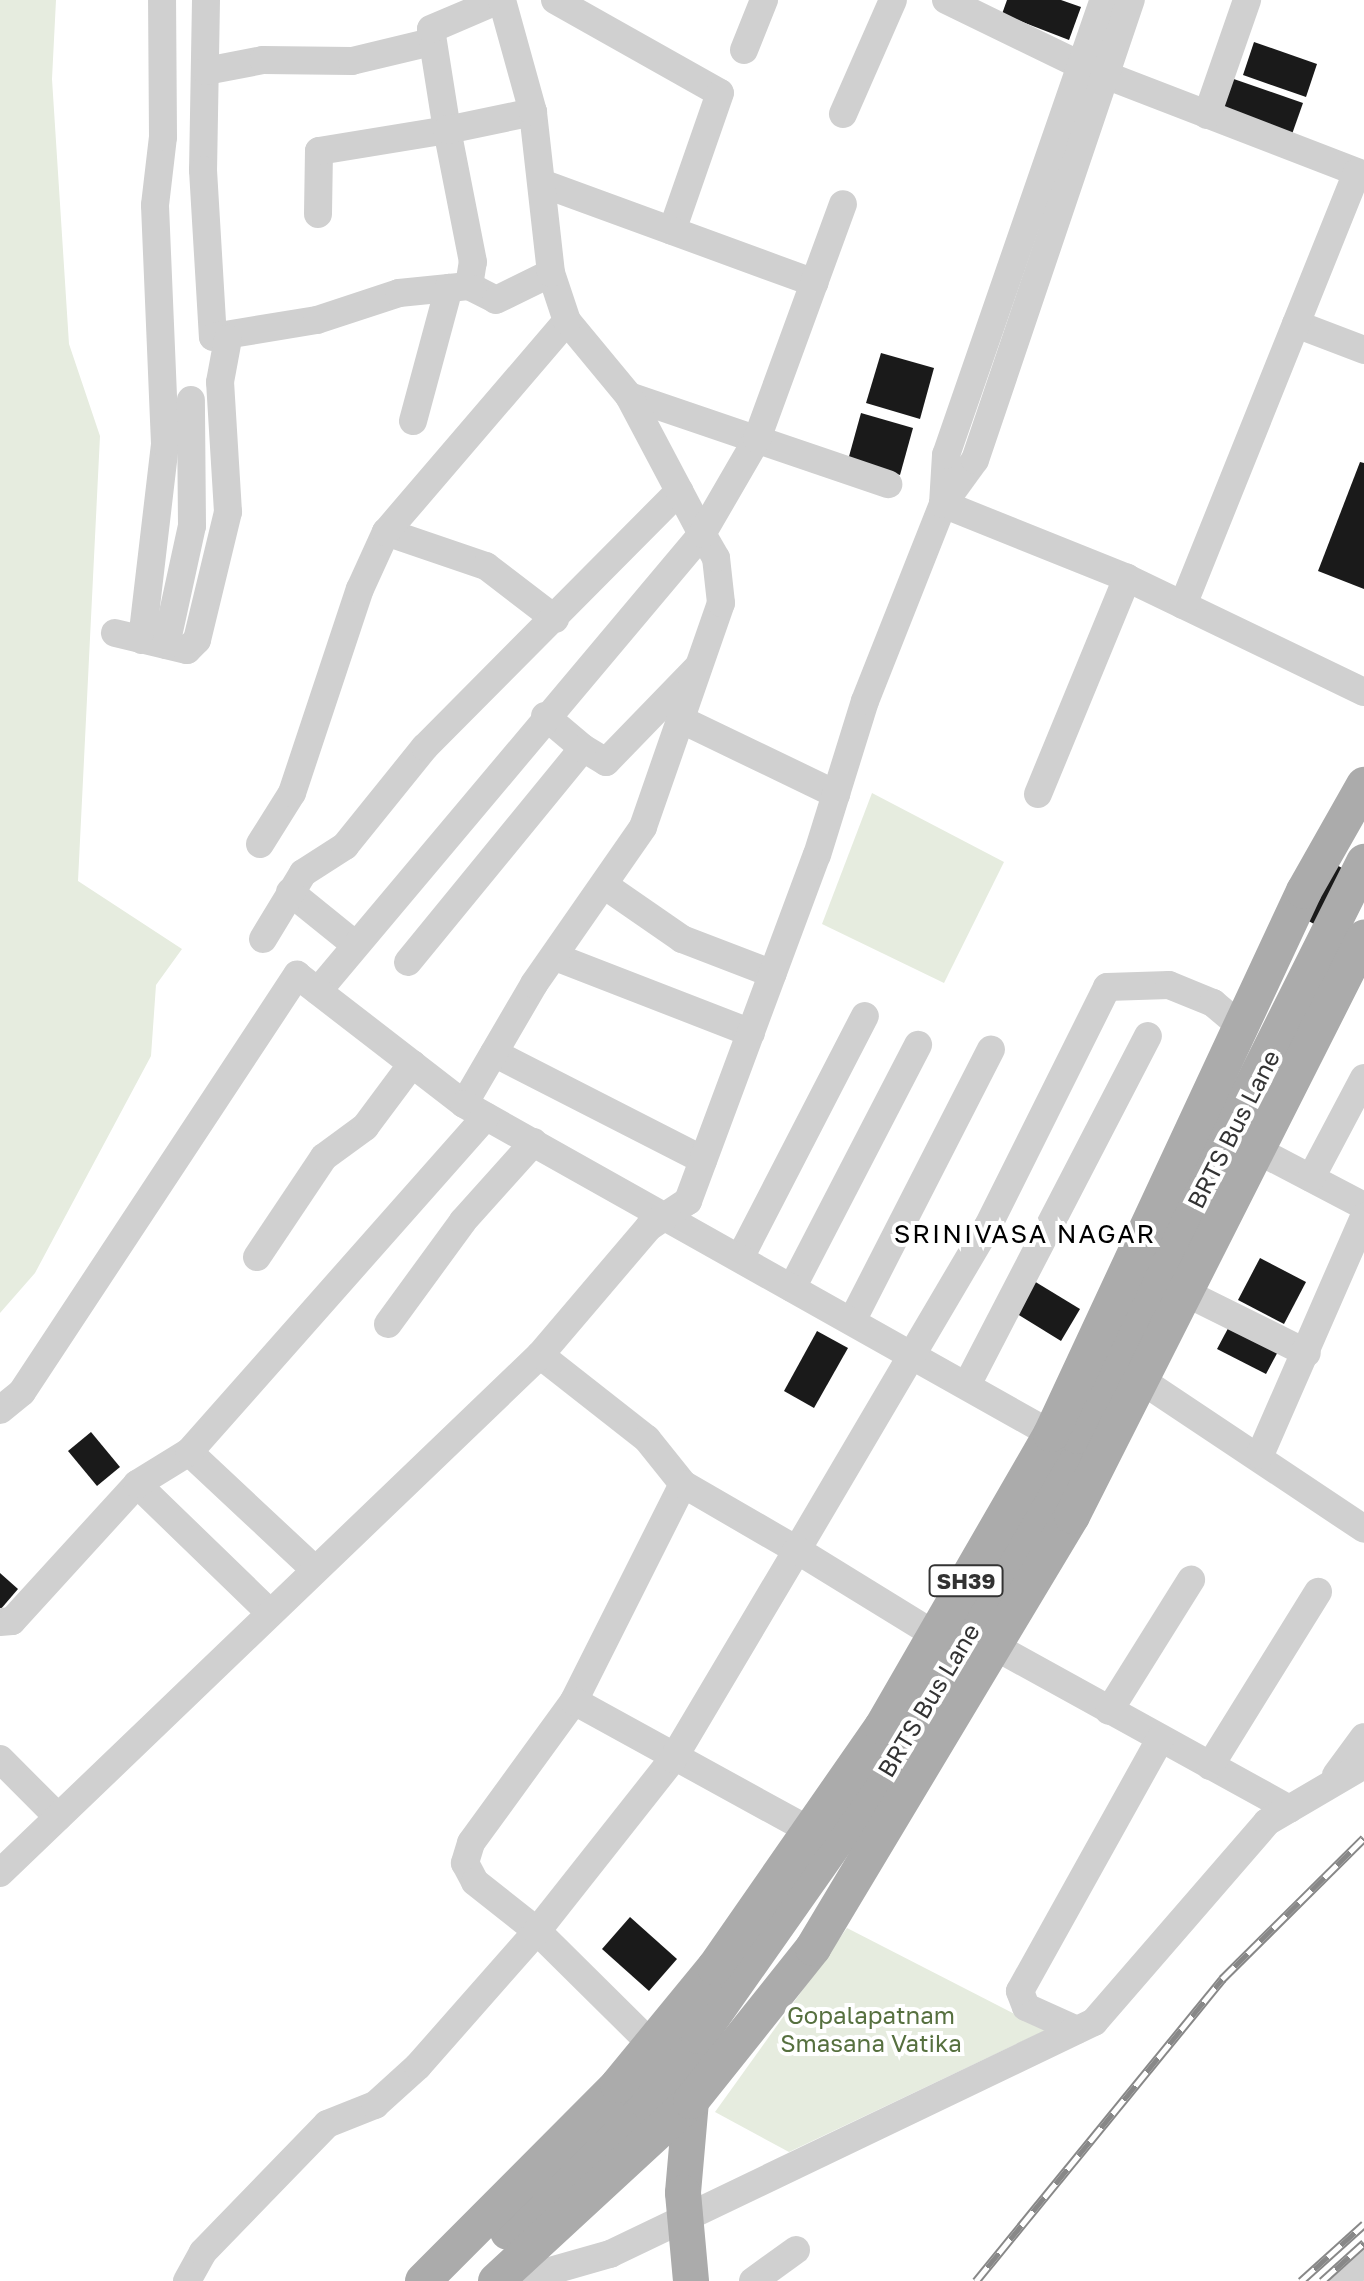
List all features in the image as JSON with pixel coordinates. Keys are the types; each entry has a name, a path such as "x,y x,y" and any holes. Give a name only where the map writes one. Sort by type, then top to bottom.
{"main road":[{"name":"SH39","path":"423,2281 662,2056 935,1635 1051,1434 1244,1029 1304,891 1364,785"},
{"name":"BRTS Bus Lane","path":"454,2281 662,2056 824,1865 988,1602 1364,862"},
{"name":"SH39","path":"496,2281 691,2101 813,1948 996,1647 1141,1380 1364,938"},
{"path":"662,2056 691,2101 685,2217 691,2281"}],"street":[{"path":"162,0 163,137 155,205 178,400 141,639 187,650 197,640 224,547 221,399 228,339"},
{"path":"206,0 209,323 213,337 228,339 399,293 459,287 496,300 551,273"},
{"path":"0,1622 12,1621 137,1484 189,1452 475,1110 494,1053 643,827 684,721 698,666 721,603 716,558 629,396 567,321 551,273 544,184 533,112 500,0 433,23 352,61 263,60 206,71"},
{"path":"555,0 720,93 672,231"},
{"path":"744,50 764,0"},
{"path":"843,114 893,0"},
{"path":"946,0 987,10 1093,70 1360,174 1183,605"},
{"path":"0,1873 540,1355 668,1214 688,1201 943,504 975,460 1093,70 1104,0"},
{"path":"1093,70 1131,0"},
{"path":"1207,115 1247,0"},
{"path":"413,421 459,287 473,262 447,130 433,23"},
{"path":"318,214 319,151 533,112"},
{"path":"544,184 814,283"},
{"path":"318,991 353,943 702,534 757,439 843,204"},
{"path":"260,844 292,793 360,589 386,532 567,321"},
{"path":"1296,324 1364,350"},
{"path":"629,396 888,484"},
{"path":"178,400 221,399"},
{"path":"263,939 303,873 345,846 425,747 679,491"},
{"path":"943,504 1127,578 1364,692"},
{"path":"386,532 486,566 555,619"},
{"path":"1038,794 1127,578"},
{"path":"545,716 583,748 606,762 698,666"},
{"path":"684,721 836,794"},
{"path":"408,962 583,748"},
{"path":"604,885 682,939 773,974"},
{"path":"290,892 353,943"},
{"path":"558,958 751,1033"},
{"path":"0,1410 22,1392 297,975 475,1110 668,1214 792,1288 1051,1434"},
{"path":"187,2281 203,2252 327,2124 375,2105 418,2066 537,1931 673,1759 916,1356 1107,987 1169,985 1213,1003 1244,1029"},
{"path":"741,1256 865,1016"},
{"path":"967,1385 1148,1036"},
{"path":"792,1288 918,1045"},
{"path":"852,1321 991,1049"},
{"path":"494,1053 703,1160"},
{"path":"257,1257 324,1157 365,1127 412,1064"},
{"path":"1311,1178 1364,1078"},
{"path":"388,1324 454,1231 534,1142"},
{"path":"1257,1150 1364,1206"},
{"path":"1260,1455 1364,1217"},
{"path":"1184,1292 1307,1353"},
{"path":"540,1355 647,1439 683,1484 935,1635"},
{"path":"1141,1380 1260,1455 1364,1529"},
{"path":"189,1452 314,1569"},
{"path":"137,1484 270,1613"},
{"path":"662,2056 537,1931 475,1882 465,1863 471,1843 574,1701 683,1484"},
{"path":"1109,1711 1191,1580"},
{"path":"1210,1766 1318,1592"},
{"path":"996,1647 1289,1809"},
{"path":"574,1701 673,1759 810,1831"},
{"path":"1329,1786 1364,1737"},
{"path":"1077,2030 1026,2007 1020,1991 1160,1739"},
{"path":"0,1759 58,1817"},
{"path":"515,2281 610,2254 1094,2022 1267,1822 1364,1765"},
{"path":"753,2281 796,2250"},
{"path":"1344,2281 1364,2260"}],"green space":[{"path":"0,0 56,0 52,79 69,344 100,436 78,881 182,949 156,985 151,1056 35,1273 0,1313"},
{"path":"872,793 1004,862 944,983 822,924"},
{"name":"Gopalapatnam Smasana Vatika","path":"847,1928 1046,2030 789,2152 715,2112"}],"building":[{"path":"1007,0 1061,0 1081,7 1069,40 1002,14"},
{"path":"1254,42 1317,64 1306,97 1243,75"},
{"path":"1228,77 1303,103 1291,137 1217,111"},
{"path":"881,353 934,368 920,419 866,403"},
{"path":"861,413 913,428 900,475 848,460"},
{"path":"1360,462 1364,463 1364,589 1318,571"},
{"path":"1333,863 1342,868 1314,924 1305,919"},
{"path":"1260,1258 1306,1282 1284,1324 1238,1300"},
{"path":"1029,1278 1080,1309 1061,1341 1009,1309"},
{"path":"1233,1319 1282,1344 1266,1374 1217,1349"},
{"path":"817,1331 848,1348 814,1408 784,1391"},
{"path":"91,1432 120,1467 97,1486 68,1451"},
{"path":"0,1573 18,1589 0,1610"},
{"path":"630,1917 677,1959 649,1991 602,1949"}],"railway":[{"path":"976,2281 1222,1979 1364,1838"},
{"path":"1301,2281 1364,2224"},
{"path":"1322,2281 1364,2243"}],"district":[{"name":"SRINIVASA NAGAR","path":"1025,1234"}]}
